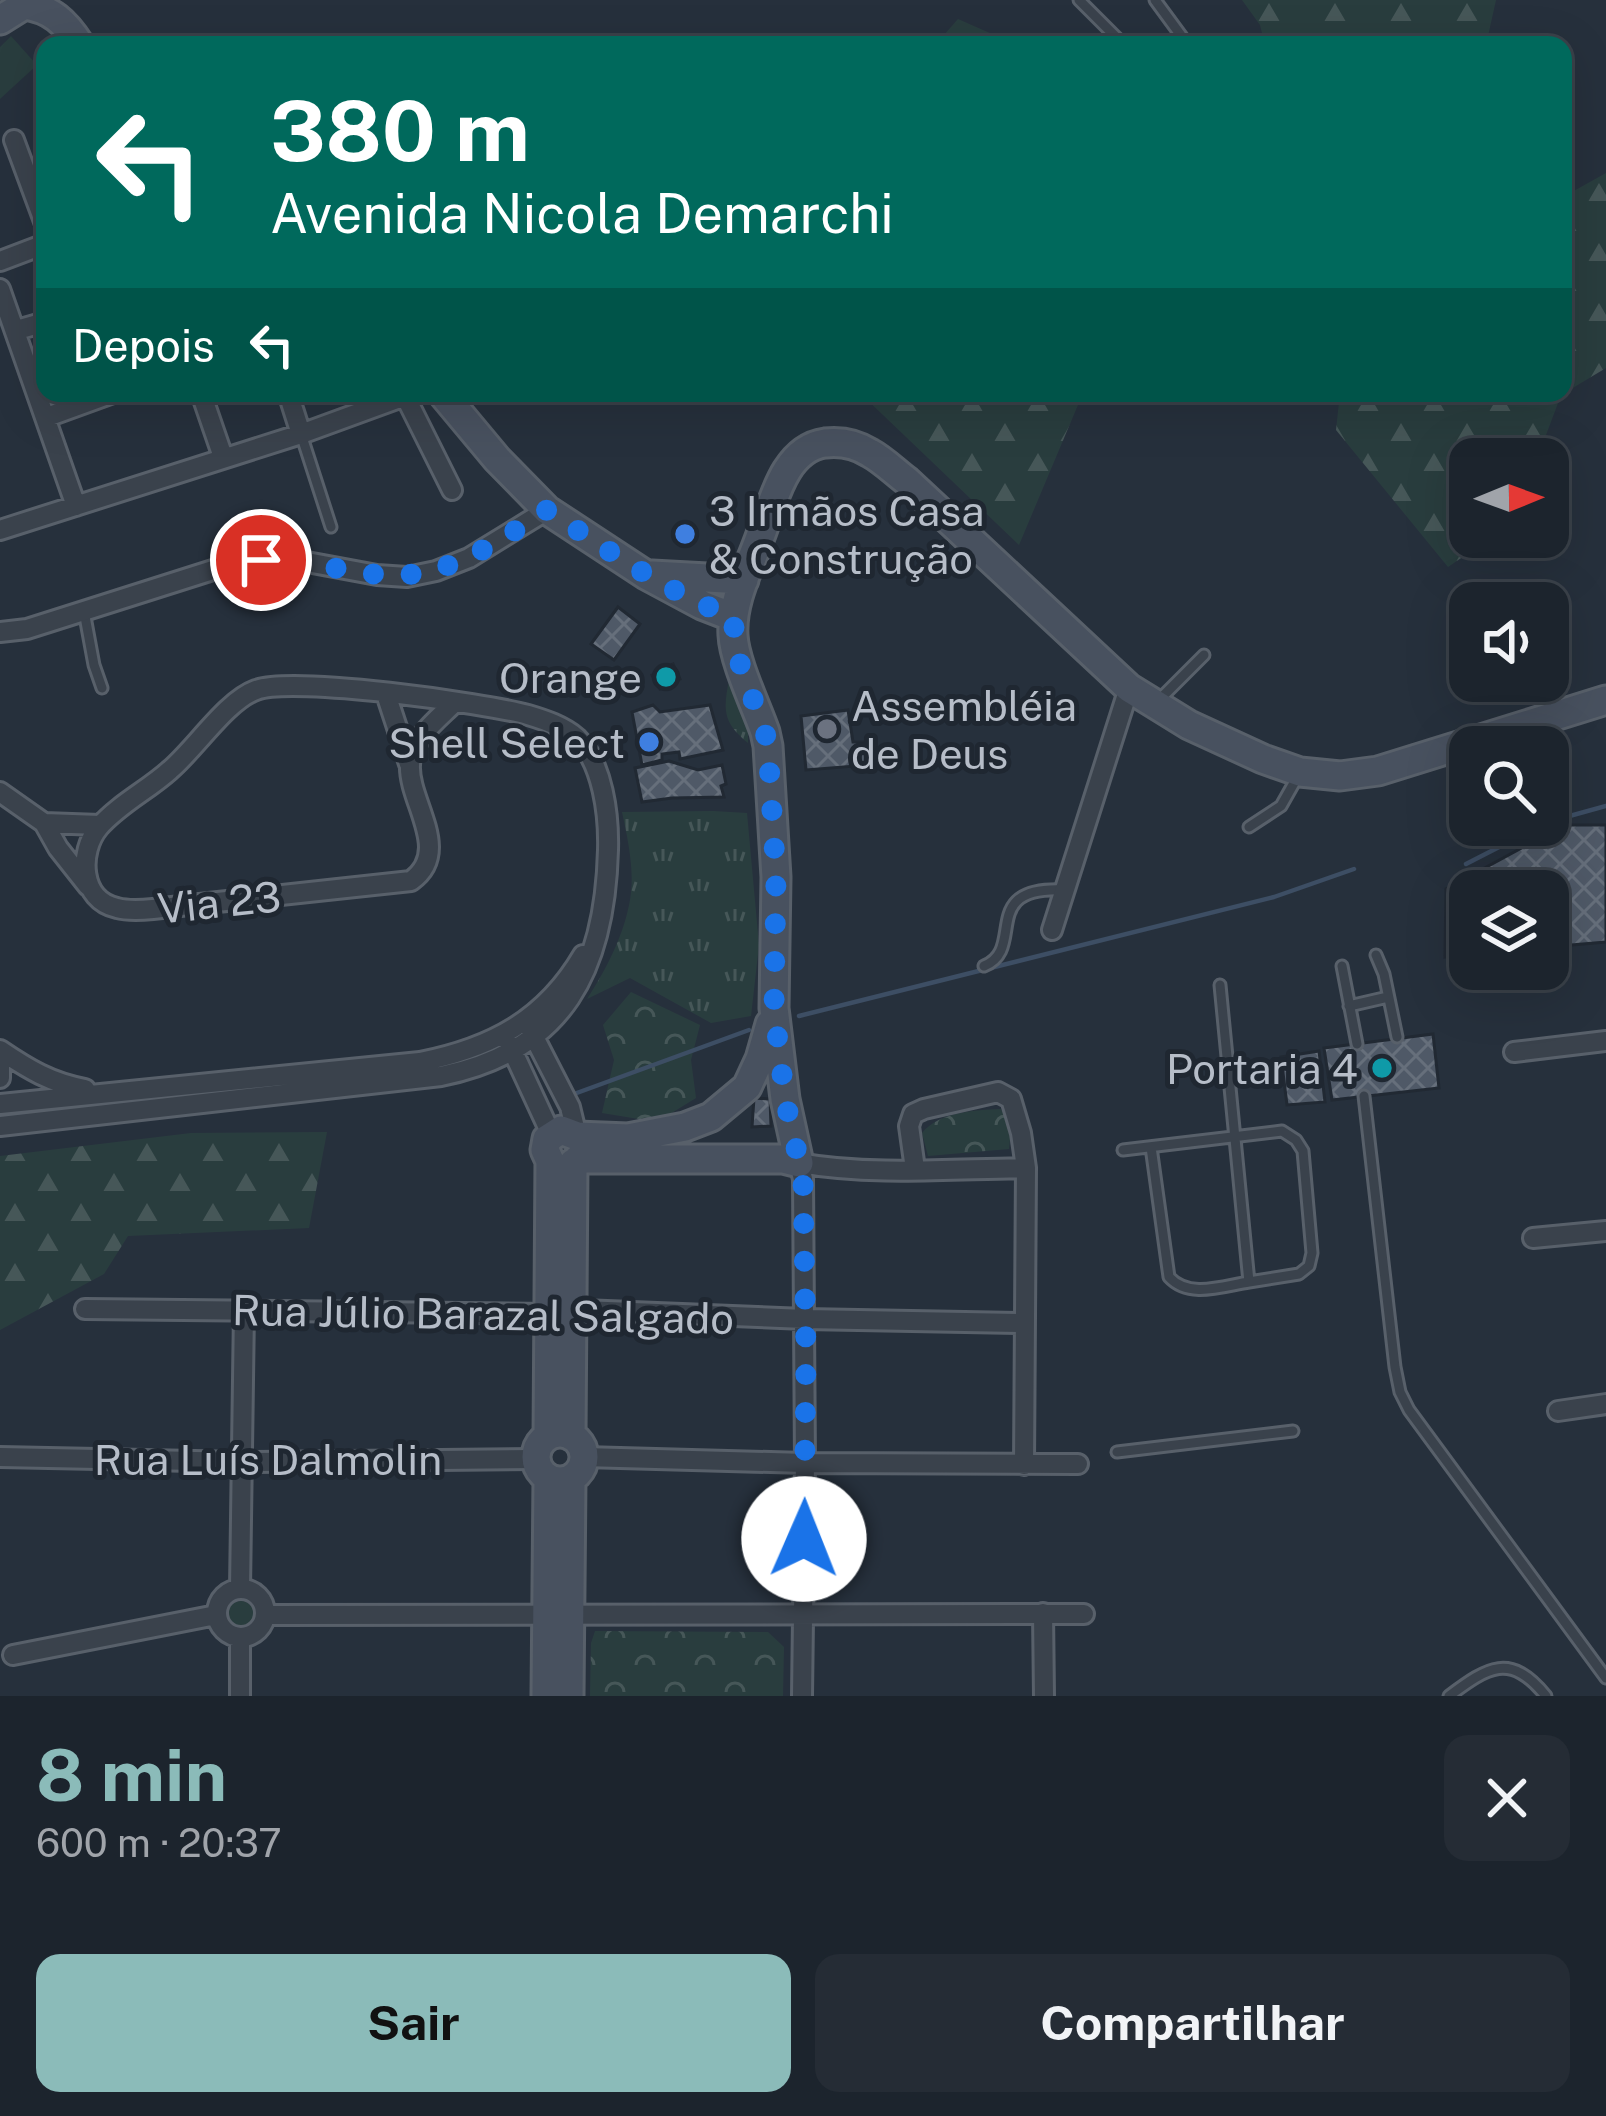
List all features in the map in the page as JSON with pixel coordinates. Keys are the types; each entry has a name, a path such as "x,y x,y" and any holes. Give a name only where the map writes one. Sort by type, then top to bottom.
{"street":[{"path":"0,20 24,5 53,3 83,18 96,36"},
{"path":"53,3 73,36"},
{"path":"14,140 36,200"},
{"path":"0,261 36,247"},
{"path":"0,289 36,386"},
{"path":"16,330 36,324"},
{"path":"42,402 76,506"},
{"path":"47,417 88,402"},
{"path":"204,402 223,457"},
{"path":"291,402 301,434"},
{"path":"0,530 389,402"},
{"path":"408,402 452,490"},
{"path":"450,402 547,510 646,575 734,617"},
{"path":"802,1696 803,1179 785,1099 774,1008 776,877 768,746 734,647 734,617 744,580 784,474 817,444 851,444 871,453 1130,688 1189,725 1300,772 1340,776 1378,771 1606,700"},
{"path":"0,632 27,629 216,569 261,560 296,560 407,577 436,571 469,558 547,510"},
{"path":"646,575 744,580"},
{"path":"0,1123 441,1076 474,1068 508,1042 560,1014 580,986 608,884 609,836 598,776 587,750 559,725 454,703 277,686 255,690 233,704 169,771 100,825 86,844 88,886"},
{"path":"1052,930 1130,688"},
{"path":"386,694 410,766"},
{"path":"410,766 427,729 454,703"},
{"name":"Via 23","path":"88,886 115,908 153,910 411,881 426,866 429,852 410,766"},
{"path":"0,792 44,823 88,886"},
{"path":"44,823 100,825"},
{"path":"566,1151 656,1135 710,1117 747,1087 774,1008"},
{"path":"530,1029 570,1107 561,1313 558,1614 546,1696"},
{"path":"1514,1052 1606,1041"},
{"path":"0,1104 420,1062 508,1042"},
{"path":"508,1042 566,1151"},
{"path":"0,1050 61,1085 113,1094"},
{"path":"0,1060 0,1078"},
{"path":"0,1123 27,1115 38,1101 41,1076"},
{"path":"747,1087 785,1099"},
{"path":"916,1169 909,1126 913,1114 998,1092 1011,1100 1022,1133 1026,1168 1024,1465"},
{"path":"710,1117 714,1143 727,1160"},
{"path":"566,1151 784,1159 824,1167 1026,1168"},
{"path":"1533,1238 1606,1231"},
{"name":"Rua Júlio Barazal Salgado","path":"85,1310 582,1310 1024,1323"},
{"path":"240,1588 244,1310"},
{"path":"1558,1411 1606,1404"},
{"name":"Rua Luís Dalmolin","path":"0,1457 1078,1464"},
{"path":"240,1588 259,1596 265,1615 257,1631 240,1638 224,1630 216,1615 223,1597 240,1588"},
{"path":"1043,1613 1044,1696"},
{"path":"558,1614 569,1696"},
{"path":"265,1615 1084,1614"},
{"path":"13,1655 216,1615"},
{"path":"240,1638 240,1696"}],"lane":[{"path":"1079,0 1115,36"},
{"path":"1155,0 1181,36"},
{"path":"301,434 331,527"},
{"path":"84,611 102,688"},
{"path":"1155,704 1204,655"},
{"path":"1249,826 1282,806 1300,772"},
{"path":"984,966 1002,952 1006,916 1016,901 1042,889 1064,890"},
{"path":"1376,955 1397,1037"},
{"path":"1342,966 1357,1044"},
{"path":"1220,986 1249,1282"},
{"path":"1349,1006 1388,997"},
{"path":"1364,1096 1400,1392 1606,1678"},
{"path":"1124,1150 1282,1131 1303,1150 1312,1252 1309,1266 1299,1274 1249,1282 1191,1290 1176,1285 1168,1277 1151,1147"},
{"path":"1117,1452 1293,1431"},
{"path":"1449,1696 1496,1667 1522,1672 1546,1696"}],"green space":[{"path":"1242,0 1496,0 1488,36 1263,36"},
{"path":"958,19 997,36 944,36"},
{"path":"11,36 36,66 0,99 0,47"},
{"path":"1606,173 1606,368 1572,388 1572,192"},
{"path":"869,402 1079,402 1019,545"},
{"path":"1339,402 1558,402 1545,438 1449,438 1449,558 1461,558 1448,567 1336,430"},
{"path":"729,680 748,729 748,743 727,715"},
{"path":"622,812 747,813 759,945 751,1016 711,1023 630,978 587,999 613,952 630,900 631,867"},
{"path":"631,992 700,1025 691,1060 696,1098 657,1122 602,1113 614,1060 603,1025"},
{"path":"1001,1109 1011,1128 1009,1149 928,1156 922,1133 929,1126 958,1114"},
{"path":"327,1132 309,1228 128,1236 104,1274 0,1330 0,1156 191,1133"},
{"path":"241,1601 254,1614 241,1627 228,1614"},
{"path":"595,1631 768,1632 784,1647 783,1696 590,1696"}],"building":[{"path":"618,607 640,624 614,660 591,644"},
{"name":"Orange","path":"673,664 680,679 660,689 652,675"},
{"path":"653,705 660,712 710,705 723,750 680,759 679,752 662,754 662,760 642,765 632,712"},
{"name":"Assembléia de Deus","path":"848,710 853,742 866,742 869,765 806,770 801,716"},
{"path":"669,761 698,770 722,765 724,797 642,802 635,768"},
{"path":"1569,825 1606,825 1606,942 1569,945 1569,870 1481,870 1525,846 1569,846"},
{"path":"1446,889 1449,957 1445,957"},
{"name":"Portaria 4","path":"1433,1034 1439,1088 1332,1100 1324,1048"},
{"name":"Portaria 4","path":"1319,1051 1325,1102 1287,1105 1281,1057"},
{"path":"754,1098 770,1099 771,1126 752,1127"}],"waterway":[{"path":"1569,816 1606,806"},
{"path":"1466,864 1501,846"},
{"path":"799,1016 1274,897 1354,869"},
{"path":"574,1094 749,1030"}],"place":[{"name":"3 Irmãos Casa & Construção","path":"685,534"},
{"name":"Orange","path":"666,677"},
{"name":"Assembléia de Deus","path":"827,729"},
{"name":"Shell Select","path":"649,742"},
{"name":"Portaria 4","path":"1382,1068"}],"route":[{"path":"261,560 296,560 407,577 469,558 547,510 646,575 734,617 734,647 768,746 776,877 774,1008 785,1099 803,1179 804,1539"}]}
